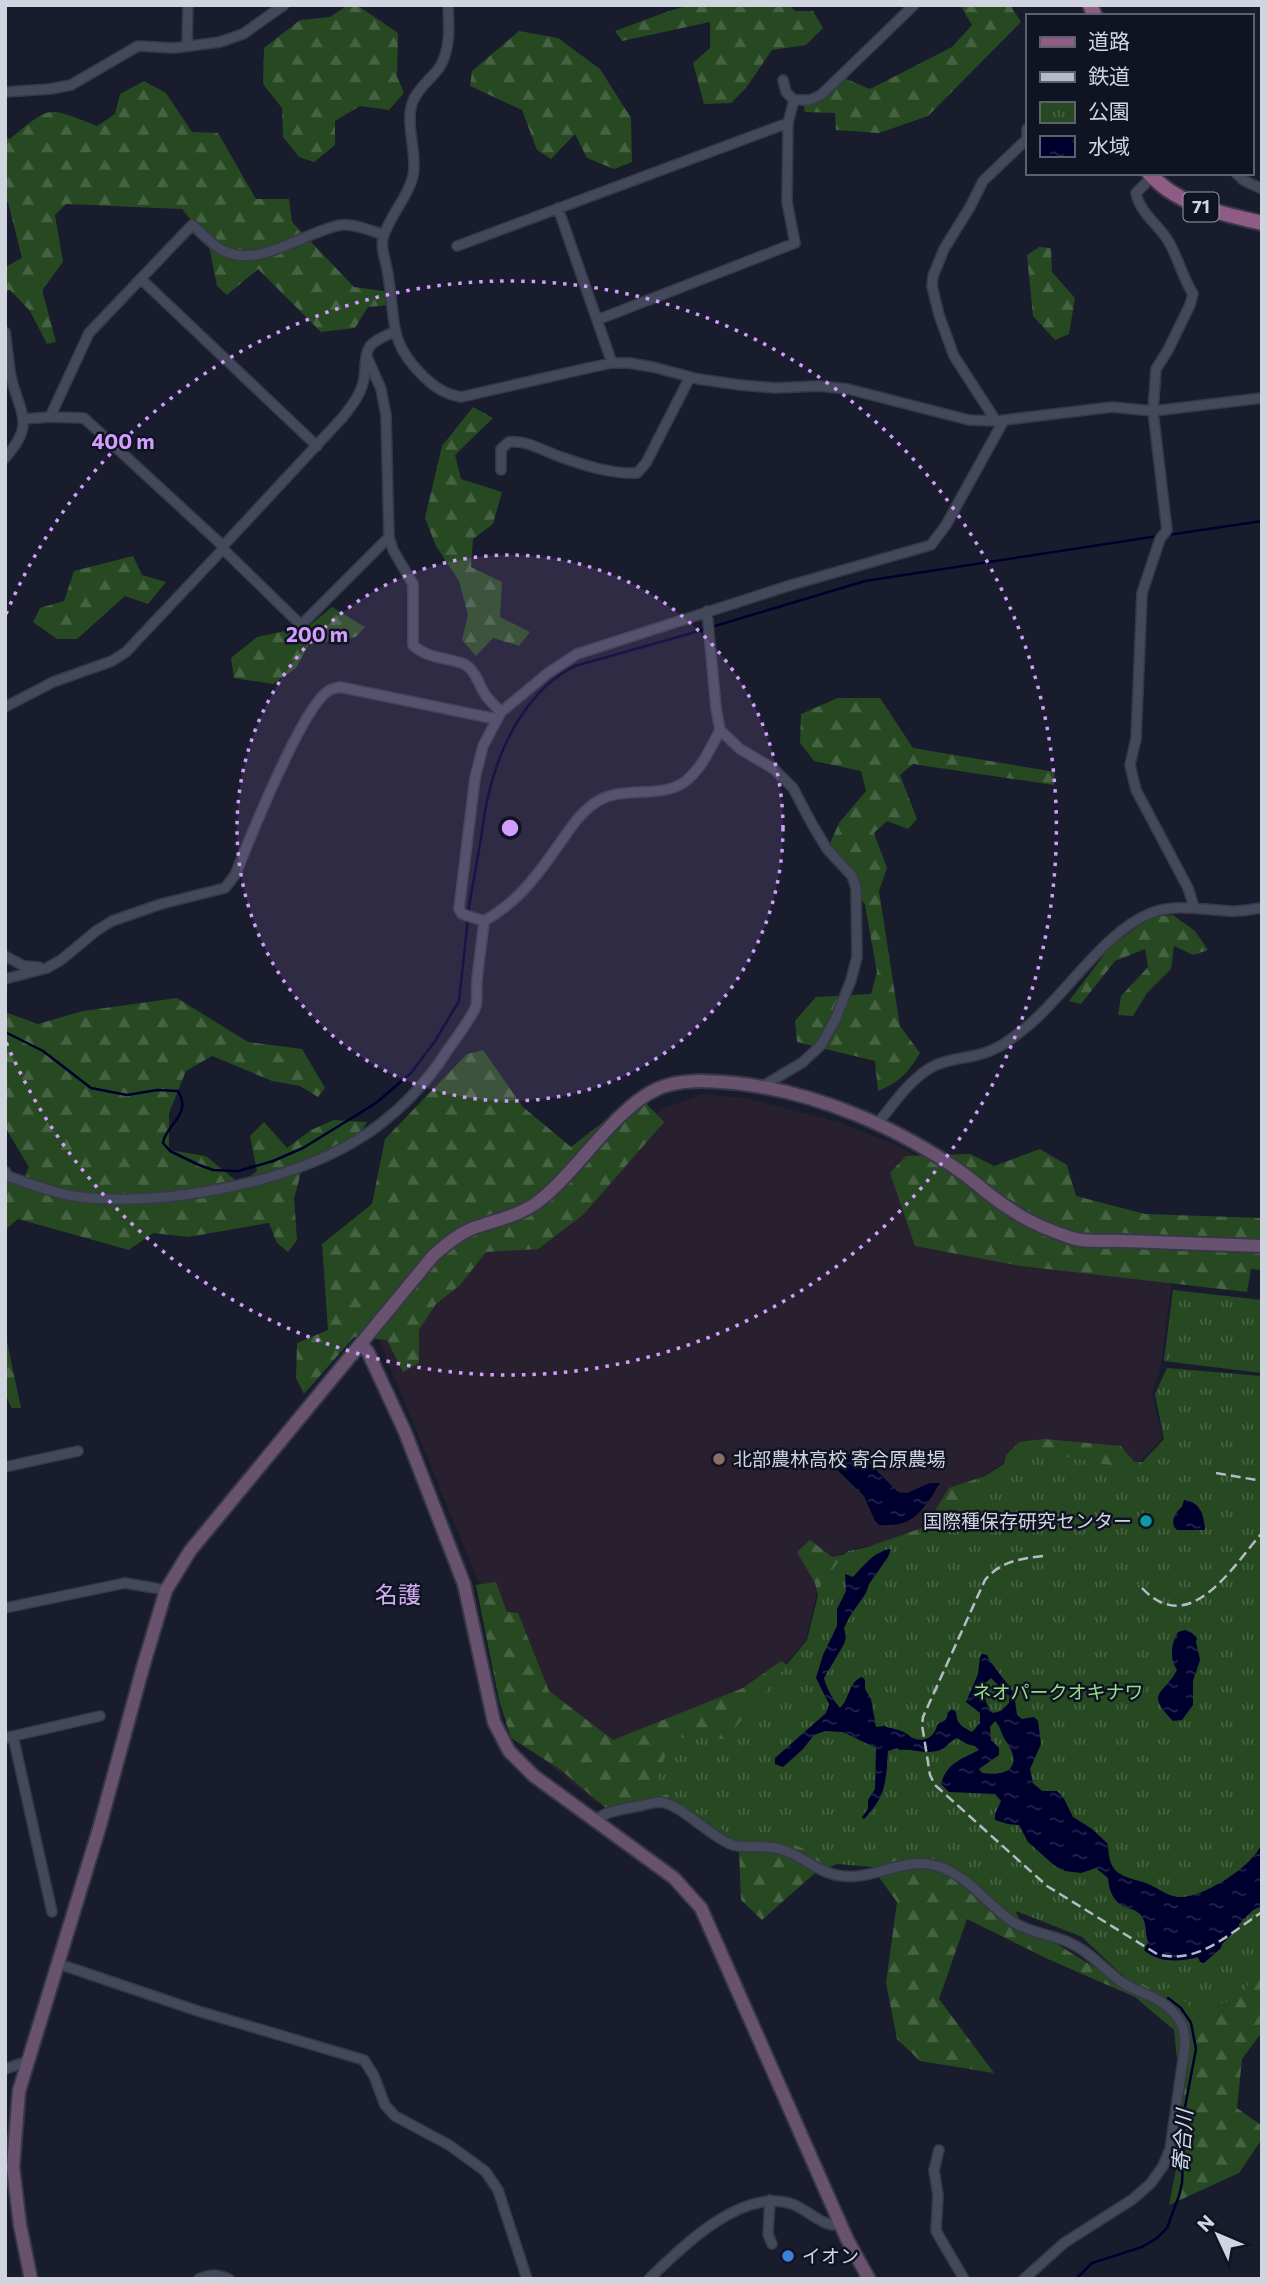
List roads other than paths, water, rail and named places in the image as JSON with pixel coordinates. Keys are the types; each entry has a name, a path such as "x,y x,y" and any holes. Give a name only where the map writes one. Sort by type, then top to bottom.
{"main road":[{"name":"71","path":"1151,175 1174,195 1190,203 1262,223"}],"street":[{"path":"187,46 188,5"},
{"path":"5,92 71,85 138,46 174,48 220,42 243,34 284,5"},
{"path":"448,5 444,59 413,101 410,113 415,163 412,179 382,242 389,276 394,332 407,359 436,388 447,394 461,397 612,363 653,367 690,377 775,388 818,386 849,389 969,420 1000,421 1112,407 1153,411 1262,398"},
{"path":"782,80 786,92 794,100 810,100 821,95 914,5"},
{"path":"597,320 794,243 787,202 788,123 794,100"},
{"path":"457,246 788,123"},
{"path":"1000,421 954,356 932,286 933,276 944,249 970,208 983,181 1026,140"},
{"path":"1151,175 1136,193 1137,201 1166,237 1192,294 1190,305 1156,369 1153,411 1167,530 1160,539 1142,593 1136,738 1130,765 1136,790 1188,887 1194,907"},
{"path":"1238,175 1262,189"},
{"path":"558,208 612,363"},
{"path":"50,417 89,334 192,225 221,249 241,255 265,253 343,225 384,235"},
{"path":"141,279 317,446"},
{"path":"5,332 12,381 24,419 22,436 5,458"},
{"path":"5,707 53,682 113,661 126,652 317,446 356,399 365,378 370,346 394,332"},
{"path":"367,355 381,389 386,415 389,537 393,550 413,584 413,645 419,651 466,665 499,716"},
{"path":"501,470 501,449 509,442 521,441 617,474 637,473 646,463 690,377"},
{"path":"24,419 84,418 301,625 389,537"},
{"path":"707,611 720,730 701,765 686,782 663,790 605,796 591,805 571,826 522,895 484,921 462,914 459,909 475,778 483,746 499,716 548,673 577,654 707,611 791,585 931,545 946,525 1000,421"},
{"path":"5,979 47,968 112,921 161,904 225,888 235,876 282,764 309,715 329,690 340,687 499,716"},
{"path":"720,730 740,749 774,769 793,788 811,824 827,849 852,876 856,888 857,957 836,1018 821,1045 803,1062 763,1086"},
{"path":"877,1124 913,1082 931,1067 995,1049 1031,1023 1116,936 1136,921 1170,908 1194,907 1231,911 1262,908"},
{"path":"5,1171 8,1176 74,1196 145,1198 200,1192 252,1181 339,1151 387,1119 435,1070 476,1007 484,921"},
{"path":"5,956 24,965 47,968"},
{"path":"31,2279 20,2225 13,2166 19,2091 59,1964 166,1590 190,1550 433,1256 447,1244 468,1230 513,1217 539,1201 621,1117 655,1090 668,1084 712,1081 763,1086 801,1095 877,1124 944,1161 1010,1210 1043,1227 1076,1239 1262,1246"},
{"path":"361,1345 368,1352 405,1432 464,1584 489,1702 502,1740 520,1764 674,1878 701,1908 841,2225 869,2279"},
{"path":"5,1467 78,1451"},
{"path":"5,1608 125,1583 166,1590"},
{"path":"52,1912 9,1737 100,1716"},
{"path":"595,1821 603,1814 661,1802 674,1807 734,1846 776,1847 793,1852 829,1874 845,1877 863,1875 906,1864 937,1866 963,1878 1013,1922 1028,1930 1068,1941 1126,1985 1162,2001 1175,2014 1184,2029 1185,2046 1170,2149 1163,2166 1133,2199 1064,2243 1024,2279"},
{"path":"59,1964 198,2011 364,2060 374,2076 385,2105 395,2116 449,2145 485,2171 498,2190 527,2279"},
{"path":"5,2069 28,2061"},
{"path":"939,2150 934,2170 938,2195 936,2231 964,2279"},
{"path":"649,2279 708,2227 756,2202 770,2200 792,2204 830,2225 841,2225"},
{"path":"770,2200 768,2234 772,2244"},
{"path":"199,2279 209,2274 218,2274 229,2279"}],"water":[{"path":"854,1453 868,1462 898,1492 907,1493 930,1483 940,1483 924,1507 910,1520 893,1525 879,1525 864,1496 826,1459"},
{"path":"1184,1500 1194,1503 1200,1510 1205,1530 1177,1530 1173,1524 1174,1518"},
{"path":"891,1550 888,1557 850,1616 844,1628 844,1644 824,1678 837,1705 840,1708 854,1683 862,1677 871,1699 876,1727 885,1726 902,1731 920,1740 931,1736 952,1709 961,1725 972,1732 980,1723 980,1713 966,1702 978,1674 980,1657 982,1654 987,1655 1014,1693 1017,1715 1022,1719 1034,1717 1038,1721 1041,1744 1030,1769 1033,1783 1042,1791 1057,1791 1073,1817 1092,1829 1108,1844 1110,1861 1121,1875 1173,1896 1188,1896 1213,1887 1238,1871 1262,1843 1262,1906 1253,1910 1221,1948 1204,1963 1200,1962 1198,1957 1184,1960 1162,1959 1144,1950 1148,1942 1142,1917 1117,1902 1108,1878 1096,1868 1081,1873 1065,1871 1055,1866 1028,1842 1019,1825 995,1820 1001,1801 995,1794 949,1792 941,1784 947,1771 955,1763 979,1750 975,1746 957,1738 937,1751 897,1748 888,1751 884,1788 877,1803 864,1819 862,1817 868,1809 868,1800 875,1789 876,1748 843,1732 825,1731 814,1735 783,1767 775,1764 775,1758 826,1713 829,1704 816,1678 823,1655 837,1626 837,1609 846,1591 845,1574 853,1577 879,1553","holes":["991,1678 1009,1696 1009,1703 1001,1711 993,1713 985,1695 985,1683","995,1721 1011,1750 1013,1763 1010,1768 1000,1773 982,1773 979,1769 999,1755 999,1748 991,1740 990,1727"]},
{"path":"1185,1630 1197,1638 1200,1660 1193,1681 1193,1705 1182,1720 1173,1721 1164,1712 1158,1699 1177,1670 1172,1646 1178,1632"}],"waterway":[{"path":"1168,535 1262,521"},
{"path":"468,913 487,801 506,742 516,723 542,690 575,666 865,581 1158,536"},
{"path":"5,1032 43,1051 91,1088 127,1095 157,1090 178,1091 182,1107 163,1143 170,1151 199,1165 213,1170 238,1171 273,1161 303,1148 376,1103 411,1073 435,1041 459,1001 468,919"},
{"name":"寄合川","path":"1076,2279 1092,2263 1142,2247 1157,2238 1167,2228 1179,2196 1182,2183 1185,2107 1196,2049 1191,2023 1181,2008 1168,1998"}],"railway":[{"path":"1216,1473 1262,1481"},
{"path":"1142,1588 1160,1602 1177,1606 1193,1602 1224,1579 1262,1533"},
{"path":"1043,1556 1004,1565 985,1580 923,1717 930,1775 935,1785 1047,1886 1157,1954 1172,1957 1199,1952 1225,1938 1262,1912"}],"place":[{"name":"北部農林高校 寄合原農場","path":"719,1459"},
{"name":"国際種保存研究センター","path":"1146,1521"},
{"name":"イオン","path":"788,2256"}],"district":[{"name":"名護","path":"398,1595"}],"park label":[{"name":"ネオパークオキナワ","path":"1058,1692"}]}
